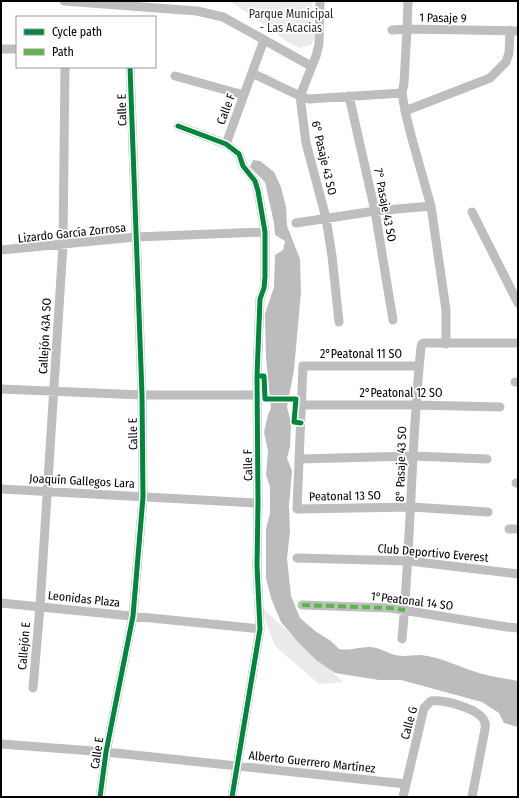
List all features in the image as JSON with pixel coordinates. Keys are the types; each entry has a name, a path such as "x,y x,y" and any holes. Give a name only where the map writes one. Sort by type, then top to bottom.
{"street":[{"path":"64,1 197,11 223,17 311,66"},
{"name":"6° Pasaje 43 SO","path":"320,1 319,44 316,56 300,96 306,143 326,218 332,256 339,322"},
{"path":"392,30 407,30 408,1"},
{"name":"1 Pasaje 9","path":"402,93 404,83 407,30 514,31"},
{"path":"405,112 490,78 506,62 514,31"},
{"name":"Calle F","path":"232,797 260,629 257,566 257,395 260,299 264,288 265,277 265,232 255,181 243,166 239,154 226,144 264,40"},
{"path":"1,49 16,49"},
{"name":"Callejón 43A SO","path":"40,606 63,245 65,68"},
{"name":"Calle E","path":"100,797 106,752 133,616 143,497 142,395 130,68"},
{"path":"252,73 300,96 309,98 402,93 405,112 431,206 446,310 446,344"},
{"path":"175,76 244,95"},
{"name":"7° Pasaje 43 SO","path":"349,96 375,210 392,320"},
{"path":"178,126 226,144"},
{"path":"296,223 375,210 431,206"},
{"path":"472,212 518,303"},
{"name":"Lizardo García Zorrosa","path":"1,250 136,237 265,232"},
{"name":"8° Pasaje 43 SO","path":"402,640 412,507 415,404 422,344 518,343"},
{"name":"2°Peatonal 11 SO","path":"302,405 304,366 419,366"},
{"path":"1,389 142,395 257,395"},
{"name":"2°Peatonal 12 SO","path":"302,405 415,404 500,407"},
{"path":"302,405 299,459 413,456 487,459"},
{"name":"Peatonal 13 SO","path":"299,459 297,509 412,507 488,512"},
{"name":"Joaquín Gallegos Lara","path":"1,489 258,504"},
{"name":"Club Deportivo Everest","path":"297,558 408,561 518,574"},
{"name":"Leonidas Plaza","path":"1,603 260,629"},
{"name":"1°Peatonal 14 SO","path":"302,604 390,608 518,628"},
{"name":"Callejón E","path":"33,688 40,606"},
{"name":"Calle G","path":"404,797 424,708 431,700 447,701 474,711 481,716 485,723 472,797"},
{"name":"Alberto Guerrero Martínez","path":"1,744 106,752 406,784"}],"green space":[{"name":"Parque Municipal - Las Acacias","path":"230,1 312,1 314,39 311,45 300,48 291,44"},
{"path":"260,606 343,682 319,684 275,646"}],"shaded area":[{"path":"253,160 260,161 274,172 281,187 286,207 287,226 300,259 301,292 294,370 287,407 291,423 290,447 287,458 292,471 289,505 290,532 287,558 291,596 300,618 315,631 331,641 339,649 347,650 373,647 398,656 428,656 472,671 518,681 518,727 504,723 499,713 482,702 401,680 379,680 335,673 316,660 281,622 271,598 266,578 266,529 270,513 270,487 266,475 268,451 264,432 271,408 266,358 265,314 274,287 275,255 283,250 285,241 275,235 274,223 265,182 250,167"}],"marked path":[{"path":"302,605 390,608 405,610"}],"cycle path":[{"path":"100,797 106,752 133,616 143,497 142,395 130,68"},
{"path":"178,126 226,144 239,154 243,166 255,181 265,232 265,277 264,288 260,299 257,376 257,566 260,629 232,797"},
{"path":"257,376 264,376 265,399 296,399 294,422 301,423"}]}
